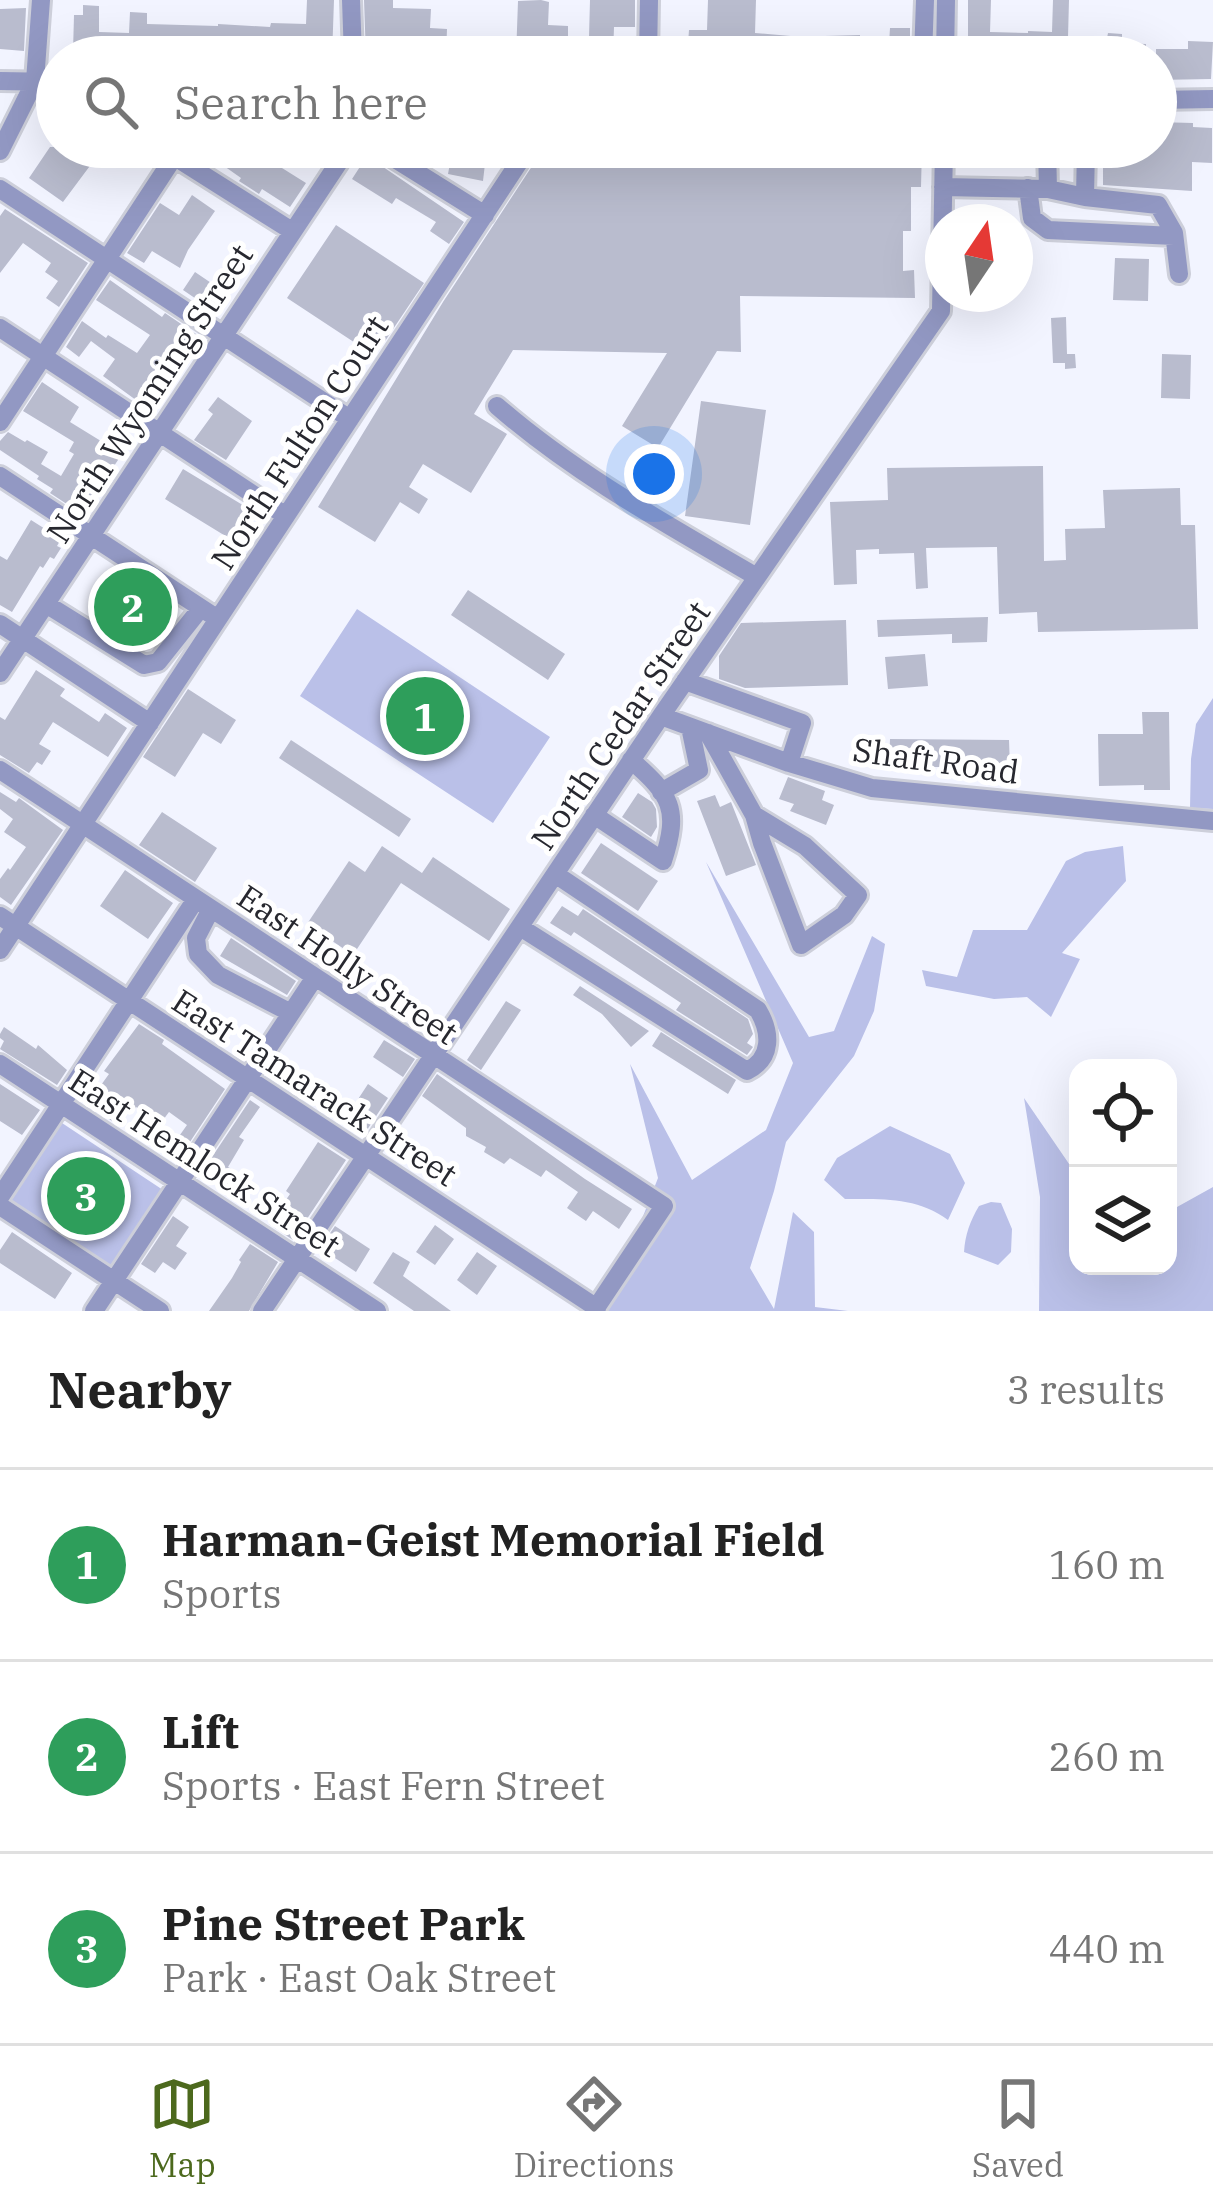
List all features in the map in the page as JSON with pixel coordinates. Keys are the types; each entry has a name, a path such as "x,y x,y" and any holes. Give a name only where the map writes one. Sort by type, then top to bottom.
{"street":[{"path":"38,36 40,0"},
{"path":"351,0 352,36"},
{"path":"649,36 650,0"},
{"path":"924,36 925,3 946,3 945,36"},
{"path":"0,151 35,81 36,65"},
{"path":"0,81 35,81"},
{"path":"1177,100 1213,99"},
{"path":"0,422 107,259 157,168"},
{"path":"192,168 292,231"},
{"name":"North Wyoming Street","path":"0,673 335,168"},
{"path":"409,168 484,215"},
{"name":"North Fulton Court","path":"0,950 8,921 83,824 515,168"},
{"name":"North Cedar Street","path":"262,1311 661,716 940,311 943,168"},
{"path":"1042,168 1032,218 1048,230 1174,236"},
{"path":"1085,197 1086,168"},
{"path":"943,187 1038,188 1158,205 1174,236 1179,274"},
{"path":"0,189 350,418"},
{"path":"0,328 286,516"},
{"path":"497,406 524,430 640,508 757,577"},
{"path":"0,476 218,619"},
{"path":"46,604 144,665 158,662 200,608"},
{"path":"0,624 150,723"},
{"path":"685,681 802,723 789,763"},
{"name":"Shaft Road","path":"661,716 872,788 1213,821"},
{"path":"661,792 699,770 699,730"},
{"path":"699,730 754,815 801,944 844,916 858,895 805,846 754,815"},
{"path":"594,815 663,861 673,812 653,779 632,760"},
{"name":"East Holly Street","path":"0,770 664,1206 596,1309"},
{"path":"520,927 747,1071 760,1065 767,1049 767,1026 758,1010 555,874"},
{"path":"0,1197 129,1001 204,904"},
{"path":"204,904 196,938 203,961 218,975 291,1013"},
{"name":"East Tamarack Street","path":"8,921 596,1309"},
{"path":"94,1311 315,977"},
{"name":"East Hemlock Street","path":"0,1064 377,1311"},
{"path":"0,1206 160,1311"}],"shaded area":[{"path":"357,609 550,737 493,823 300,696"},
{"path":"1213,698 1213,809 1190,808 1196,724"},
{"path":"1123,846 1126,881 1062,953 1080,959 1051,1017 1027,997 994,999 926,986 922,970 957,977 973,930 1027,930 1066,861 1085,852"},
{"path":"706,862 809,1037 834,1031 872,936 885,944 874,1011 854,1056 786,1142 750,1268 774,1309 793,1212 814,1232 815,1307 848,1311 606,1311 658,1178 630,1064 692,1180 766,1130 793,1063"},
{"path":"1024,1098 1069,1164 1069,1275 1177,1275 1177,1207 1213,1187 1213,1311 1039,1311 1040,1197"},
{"path":"62,1123 163,1190 110,1268 10,1202"},
{"path":"890,1126 950,1154 965,1183 948,1220 912,1203 845,1199 824,1180 837,1158"},
{"path":"1001,1203 1012,1229 1011,1252 998,1265 964,1252 979,1206"}],"building":[{"path":"307,0 334,0 333,36 73,36 74,15 83,15 83,5 99,6 99,32 129,33 130,12 147,13 147,24 306,24"},
{"path":"364,0 393,0 393,8 431,9 430,28 447,29 447,36 365,36"},
{"path":"590,0 635,0 635,27 614,27 614,36 589,36"},
{"path":"708,0 756,0 755,33 790,36 689,36 689,30 707,30"},
{"path":"968,0 991,0 990,32 1028,33 1052,32 1053,0 1069,0 1068,36 968,36"},
{"path":"518,1 549,2 548,25 568,26 568,36 517,36"},
{"path":"26,8 24,51 0,49 0,9"},
{"path":"890,28 910,28 910,36 890,36"},
{"path":"1188,41 1213,42 1211,79 1177,80 1177,49 1188,49"},
{"path":"1177,123 1212,128 1212,163 1192,162 1192,191 1103,185 1103,168 1177,168"},
{"path":"36,168 88,168 63,202 29,178"},
{"path":"227,168 282,168 306,183 290,207 262,189 259,194"},
{"path":"359,168 385,168 464,222 449,244 430,231 436,222 396,198 392,204 352,179"},
{"path":"449,168 484,168 483,181 448,174"},
{"path":"531,168 921,168 921,187 911,187 911,231 903,231 903,271 914,270 915,298 740,296 741,352 717,351 658,448 622,426 667,353 513,350 474,414 507,434 471,493 423,464 409,487 428,499 419,514 400,502 375,542 318,507"},
{"path":"192,195 215,211 180,268 152,251 144,263 127,253 160,203 179,215"},
{"path":"5,209 88,263 59,307 46,298 58,281 45,272 51,263 23,243 0,273 0,216"},
{"path":"336,225 424,283 375,356 287,298"},
{"path":"1115,258 1149,259 1148,301 1113,300"},
{"path":"195,272 223,291 211,309 183,290"},
{"path":"110,280 202,338 151,411 103,376 115,359 91,341 79,357 66,347 82,321 137,353 150,335 96,300"},
{"path":"1066,317 1067,354 1075,354 1076,368 1065,369 1065,363 1053,363 1051,318"},
{"path":"1162,354 1191,355 1190,399 1161,398"},
{"path":"42,382 79,407 70,422 122,454 82,514 0,450 0,441 8,432 27,440 48,452 41,464 61,476 74,454 69,451 74,442 23,411"},
{"path":"218,397 252,421 226,460 194,440 213,414 208,410"},
{"path":"701,401 766,410 750,525 685,516"},
{"path":"1043,466 1044,561 1066,560 1065,529 1105,528 1103,490 1180,488 1181,525 1195,525 1198,629 1038,632 1037,612 999,614 997,547 926,548 928,588 916,589 914,553 856,550 857,584 834,585 830,502 888,500 887,468"},
{"path":"183,469 251,510 232,540 165,499"},
{"path":"31,520 61,539 57,546 61,548 54,559 40,566 12,612 0,605 0,556 7,560"},
{"path":"111,570 176,610 155,644 90,604"},
{"path":"468,590 565,654 548,680 451,615"},
{"path":"988,617 987,642 952,643 952,634 878,637 877,620"},
{"path":"846,620 848,685 745,688 719,679 719,656 741,623"},
{"path":"925,654 928,686 888,689 885,657"},
{"path":"36,670 65,689 60,696 99,722 105,713 127,728 108,757 53,722 39,744 51,751 42,765 37,762 29,773 0,755 0,717 5,720"},
{"path":"188,689 236,720 221,744 203,733 175,777 143,757"},
{"path":"1142,712 1169,712 1170,790 1099,786 1098,734 1143,734"},
{"path":"890,739 1009,740 1010,767 889,767"},
{"path":"291,740 411,819 399,837 279,758"},
{"path":"788,777 825,791 822,800 834,805 826,825 790,811 794,804 779,799"},
{"path":"0,792 16,802 19,798 63,830 11,905 0,897 0,879 26,847 4,832 13,819 0,809"},
{"path":"638,793 656,809 657,827 651,837 622,817"},
{"path":"715,795 720,807 731,802 756,865 726,876 697,801"},
{"path":"162,812 217,848 195,882 139,845"},
{"path":"601,843 658,881 638,911 581,873"},
{"path":"382,846 422,873 433,857 510,909 489,941 401,883 353,955 307,924 349,861 365,872"},
{"path":"125,870 173,903 148,939 100,906"},
{"path":"562,906 578,916 583,909 748,1019 753,1034 747,1043 753,1047 747,1055 676,1010 681,1003 574,932 571,936 550,923"},
{"path":"231,938 296,981 287,995 220,956"},
{"path":"580,986 649,1031 631,1047 602,1014 573,995"},
{"path":"506,1001 521,1010 481,1070 467,1060"},
{"path":"139,1024 225,1089 176,1163 165,1156 187,1125 169,1112 160,1124 136,1107 132,1113 125,1107 113,1122 82,1098 90,1088 96,1092 109,1074 104,1071"},
{"path":"4,1027 36,1049 38,1045 67,1070 57,1085 0,1049"},
{"path":"661,1032 736,1080 728,1094 652,1046"},
{"path":"384,1040 415,1059 403,1077 373,1057"},
{"path":"279,1056 320,1087 309,1103 266,1075"},
{"path":"437,1074 632,1209 619,1229 593,1211 586,1221 567,1208 578,1192 546,1170 541,1177 510,1158 504,1164 484,1152 486,1147 466,1136 466,1128 422,1096"},
{"path":"0,1084 40,1110 22,1135 0,1121"},
{"path":"368,1084 388,1098 365,1133 345,1119"},
{"path":"250,1100 260,1107 239,1137 244,1140 228,1167 242,1175 232,1194 202,1172"},
{"path":"318,1142 346,1160 293,1240 269,1224"},
{"path":"173,1216 189,1227 176,1246 187,1253 175,1270 163,1262 155,1273 141,1264"},
{"path":"435,1225 454,1239 435,1265 416,1252"},
{"path":"335,1226 370,1249 356,1272 320,1248"},
{"path":"12,1232 72,1273 55,1299 0,1263 0,1250"},
{"path":"250,1244 278,1262 249,1311 209,1311 232,1278"},
{"path":"393,1252 410,1262 403,1276 451,1311 414,1311 373,1283"},
{"path":"477,1252 497,1266 477,1295 457,1280"}],"place":[{"name":"Lift","path":"133,607"},
{"name":"Harman-Geist Memorial Field","path":"425,716"},
{"name":"Pine Street Park","path":"86,1196"}]}
